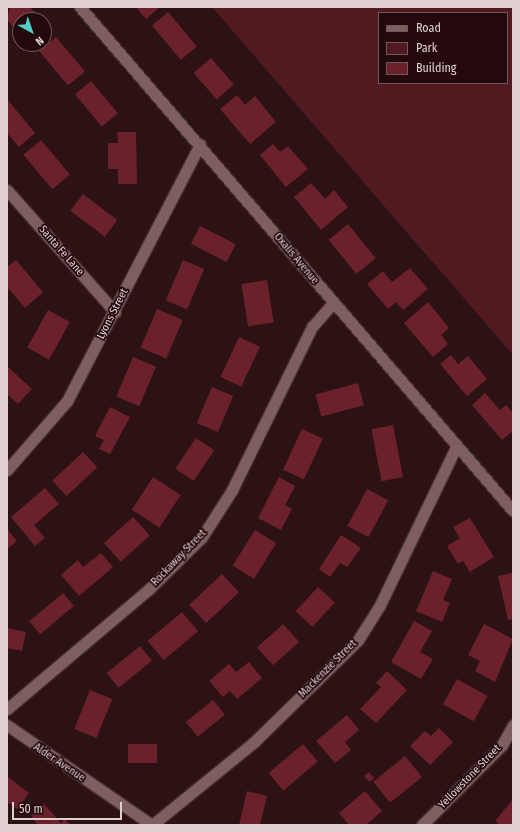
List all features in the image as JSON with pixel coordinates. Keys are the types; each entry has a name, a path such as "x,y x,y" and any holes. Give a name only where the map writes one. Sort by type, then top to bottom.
{"street":[{"name":"Oxalis Avenue","path":"80,7 200,144 333,303 456,447 513,511"},
{"name":"Lyons Street","path":"9,465 67,401 200,144"},
{"name":"Santa Fe Lane","path":"7,190 114,312"},
{"name":"Rockaway Street","path":"7,709 148,590 202,537 232,490 312,327 333,303"},
{"name":"Mackenzie Street","path":"152,825 254,742 358,640 380,605 456,447"},
{"name":"Alder Avenue","path":"7,725 152,825"},
{"name":"Yellowstone Street","path":"422,825 502,745 513,725"}],"green space":[{"path":"212,7 513,7 513,355"}],"building":[{"path":"10,7 30,7 34,12 12,12 12,26 7,20"},
{"path":"136,7 160,7 146,19"},
{"path":"168,12 197,46 181,60 152,25"},
{"path":"56,37 85,71 68,86 40,52 52,52 52,40"},
{"path":"211,58 234,84 217,100 194,73"},
{"path":"91,81 118,113 102,127 75,94"},
{"path":"237,95 245,105 255,96 276,122 250,144 220,109"},
{"path":"7,99 35,133 19,147 7,133"},
{"path":"117,132 136,132 137,184 118,184 118,169 108,169 108,143 118,143"},
{"path":"41,140 70,174 52,189 23,155"},
{"path":"273,144 280,152 288,146 308,169 286,187 260,155"},
{"path":"311,183 325,199 334,190 348,207 321,230 294,197"},
{"path":"83,194 117,220 105,237 70,211"},
{"path":"348,224 376,258 356,274 329,240"},
{"path":"200,226 236,244 227,262 191,244"},
{"path":"16,260 43,292 25,308 7,287 7,267"},
{"path":"183,260 204,269 187,309 166,301"},
{"path":"410,268 428,289 403,310 396,302 388,309 367,284 383,271 392,282"},
{"path":"267,280 274,322 248,327 241,284"},
{"path":"428,302 449,328 441,335 448,344 433,357 404,323"},
{"path":"157,309 183,320 166,359 141,348"},
{"path":"48,310 70,322 49,360 27,348"},
{"path":"239,337 260,347 241,387 220,377"},
{"path":"451,355 458,364 468,356 487,379 467,396 440,364"},
{"path":"133,357 156,367 139,406 116,397"},
{"path":"7,366 32,389 18,404 7,394"},
{"path":"358,383 364,405 321,417 315,394"},
{"path":"212,387 233,396 218,432 197,423"},
{"path":"485,393 500,410 506,405 513,413 513,431 502,440 472,405"},
{"path":"110,407 130,417 110,454 99,449 104,440 95,436"},
{"path":"393,425 403,477 382,481 371,429"},
{"path":"302,429 323,439 304,480 283,470"},
{"path":"196,438 214,450 194,481 175,469"},
{"path":"83,452 97,467 67,496 52,481"},
{"path":"153,477 181,495 159,528 132,510"},
{"path":"279,477 295,486 285,505 292,509 281,530 258,518"},
{"path":"45,488 59,504 34,525 45,538 35,546 11,517"},
{"path":"367,489 388,500 368,537 347,526"},
{"path":"133,517 150,536 121,562 104,543"},
{"path":"470,518 494,557 470,572 463,561 458,564 447,546 460,538 453,527"},
{"path":"7,529 17,541 7,549"},
{"path":"255,530 276,543 254,579 233,566"},
{"path":"341,535 361,548 347,567 340,563 330,577 319,569"},
{"path":"101,553 113,567 79,596 61,575 78,560 83,567"},
{"path":"433,571 452,579 443,600 450,603 442,622 416,611"},
{"path":"513,573 513,619 508,620 498,576"},
{"path":"222,574 239,592 206,623 189,605"},
{"path":"318,587 335,603 312,627 295,611"},
{"path":"63,593 74,606 40,634 29,621"},
{"path":"182,612 198,631 164,660 148,641"},
{"path":"414,621 432,631 420,652 433,659 421,679 391,662"},
{"path":"283,624 299,642 273,665 257,647"},
{"path":"484,624 513,639 495,682 475,671 480,661 468,655"},
{"path":"7,628 26,632 22,651 7,648"},
{"path":"140,646 152,661 119,688 107,673"},
{"path":"249,662 262,678 237,699 230,691 223,697 209,681 229,664 236,672"},
{"path":"387,671 407,690 376,723 360,709 381,687 376,683"},
{"path":"457,679 488,696 474,721 443,704"},
{"path":"90,690 112,699 97,738 74,729"},
{"path":"213,700 225,715 198,737 186,722"},
{"path":"347,715 359,730 345,742 351,750 335,763 316,741"},
{"path":"439,728 453,742 430,765 410,746 425,731 431,736"},
{"path":"128,744 157,744 157,763 128,763"},
{"path":"303,744 318,762 283,791 269,773"},
{"path":"405,756 422,777 390,803 373,782"},
{"path":"369,772 374,778 370,782 364,776"},
{"path":"7,776 29,793 17,809 7,802"},
{"path":"247,791 267,796 260,825 239,825"},
{"path":"365,791 382,811 366,825 349,825 339,813"},
{"path":"513,799 513,825 500,825 495,821"},
{"path":"44,804 61,823 65,819 70,825 38,825 31,816"}]}
